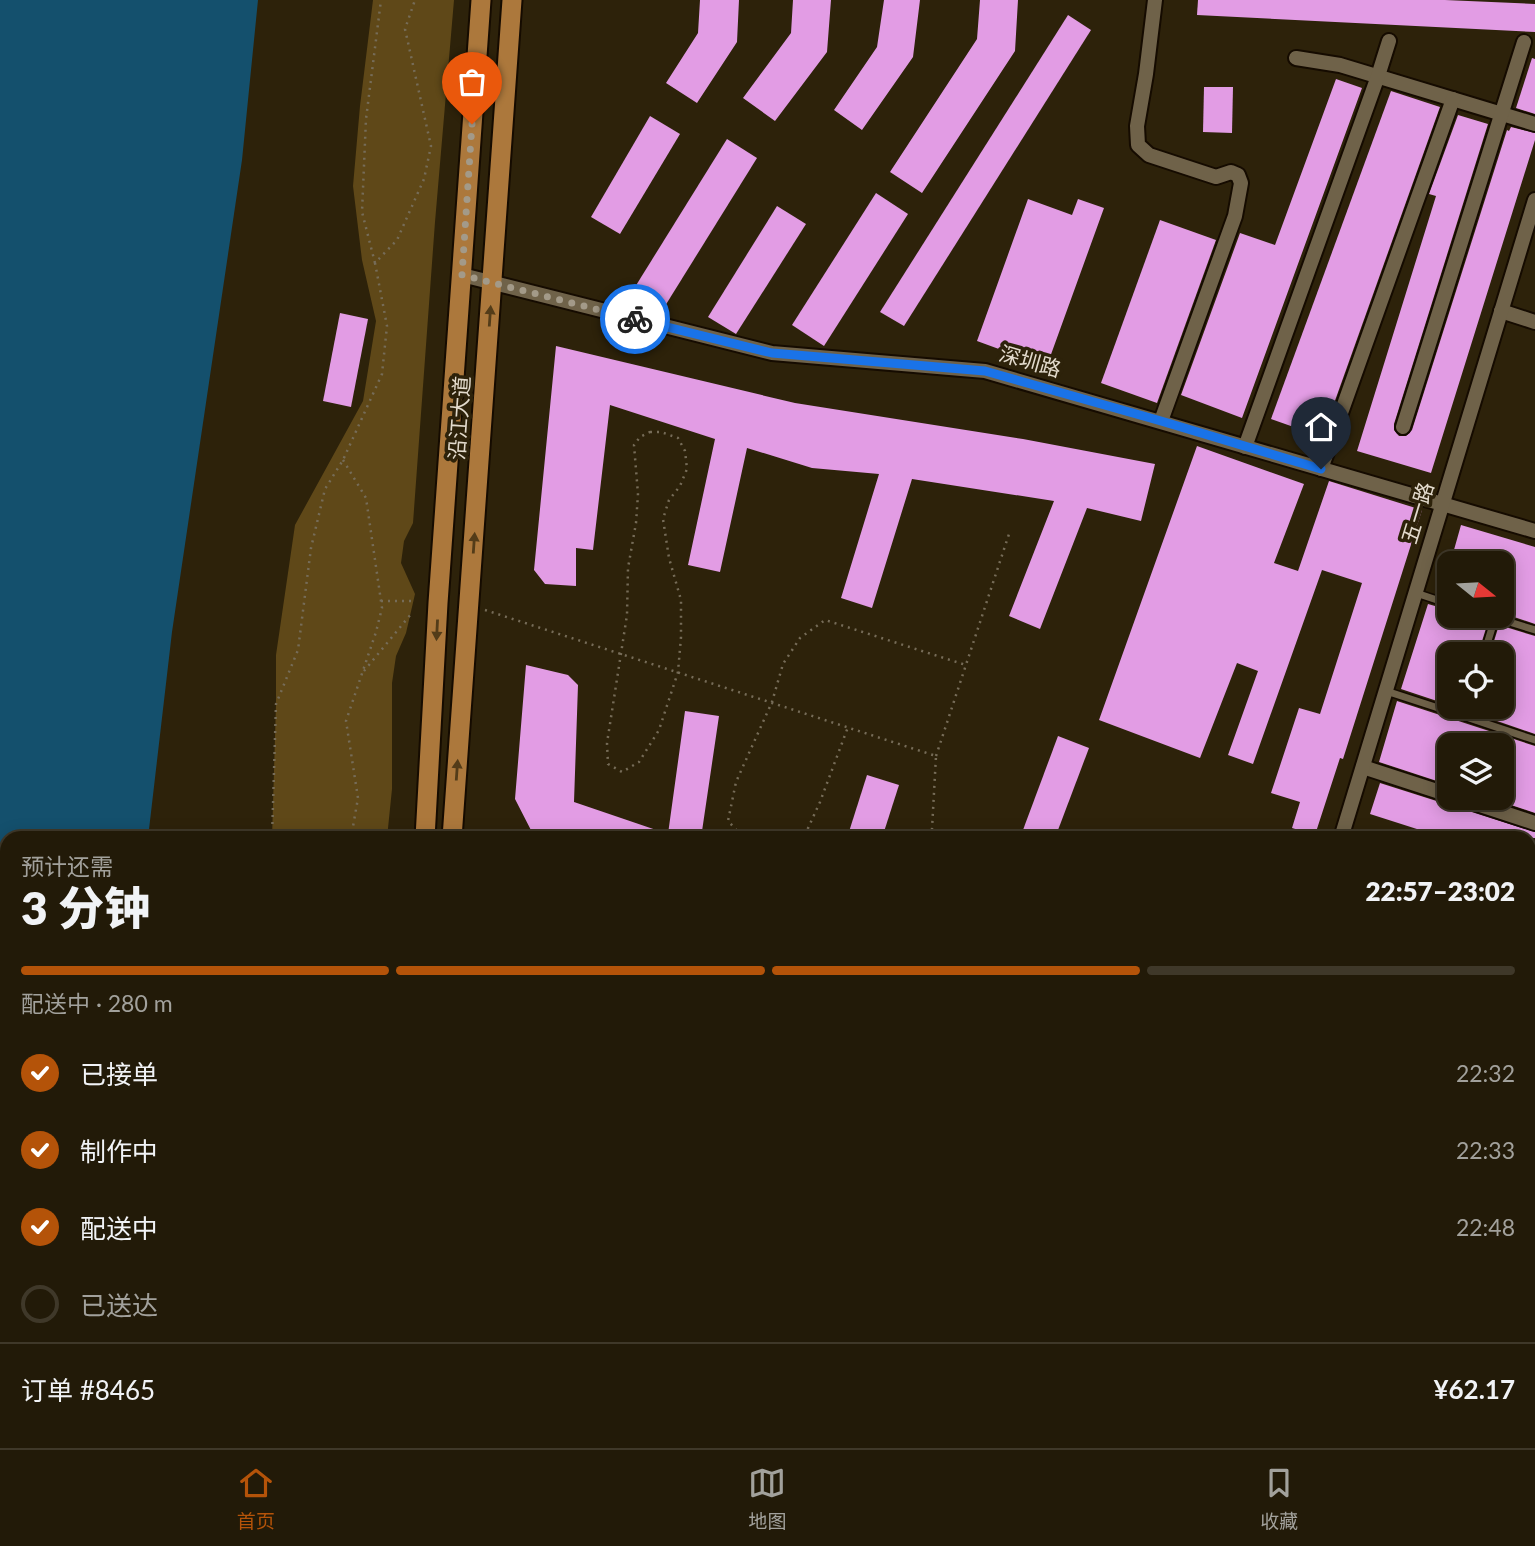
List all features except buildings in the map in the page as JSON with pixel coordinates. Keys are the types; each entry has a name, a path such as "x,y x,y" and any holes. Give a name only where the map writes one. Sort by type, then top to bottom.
{"main road":[{"name":"沿江大道","path":"425,831 438,603 481,0"},
{"name":"沿江大道","path":"453,831 512,0"}],"street":[{"path":"1155,0 1137,126 1138,145 1149,155 1216,177 1231,172 1238,176 1241,183 1236,216 1161,421"},
{"path":"1245,446 1389,41"},
{"path":"1403,427 1524,42"},
{"path":"1296,58 1340,65 1535,124"},
{"path":"1321,469 1452,99"},
{"name":"五一路","path":"1343,831 1535,200"},
{"name":"深圳路","path":"462,275 772,353 985,371 1442,505 1534,527"},
{"path":"1501,311 1535,322"},
{"path":"1363,767 1437,791"},
{"path":"1495,810 1535,823"}],"lane":[{"path":"1416,593 1437,600"},
{"path":"1514,623 1535,629"},
{"path":"1386,691 1437,708"},
{"path":"1472,719 1535,740"}],"path":[{"path":"272,831 276,704 298,650 311,548 326,489 343,460 382,374 387,326 362,212 366,119 381,0"},
{"path":"375,263 397,240 424,179 431,146 405,29 415,0"},
{"path":"650,432 661,432 678,438 685,451 687,469 680,486 669,500 663,519 669,558 681,600 678,671 659,730 639,762 622,772 608,764 607,743 622,653 628,568 636,523 638,494 634,445 640,437 650,432"},
{"path":"343,460 366,498 382,608 346,721 358,798 352,831"},
{"path":"931,831 936,756 1010,531"},
{"path":"380,601 413,601"},
{"path":"469,605 936,756"},
{"path":"363,673 411,614"},
{"path":"737,831 728,821 736,782 772,702 783,664 800,638 825,620 966,665"},
{"path":"807,831 848,727"}],"shaded area":[{"path":"373,0 454,0 413,523 404,541 401,563 415,594 406,633 396,656 392,683 392,789 388,831 272,831 276,655 295,525 363,401 376,321 362,260 353,186"}],"water":[{"path":"0,0 258,0 242,160 172,632 149,831 0,831"}],"way so far":[{"path":"472,124 462,275 635,319"}],"route":[{"path":"635,319 772,353 985,371 1321,469"}]}
